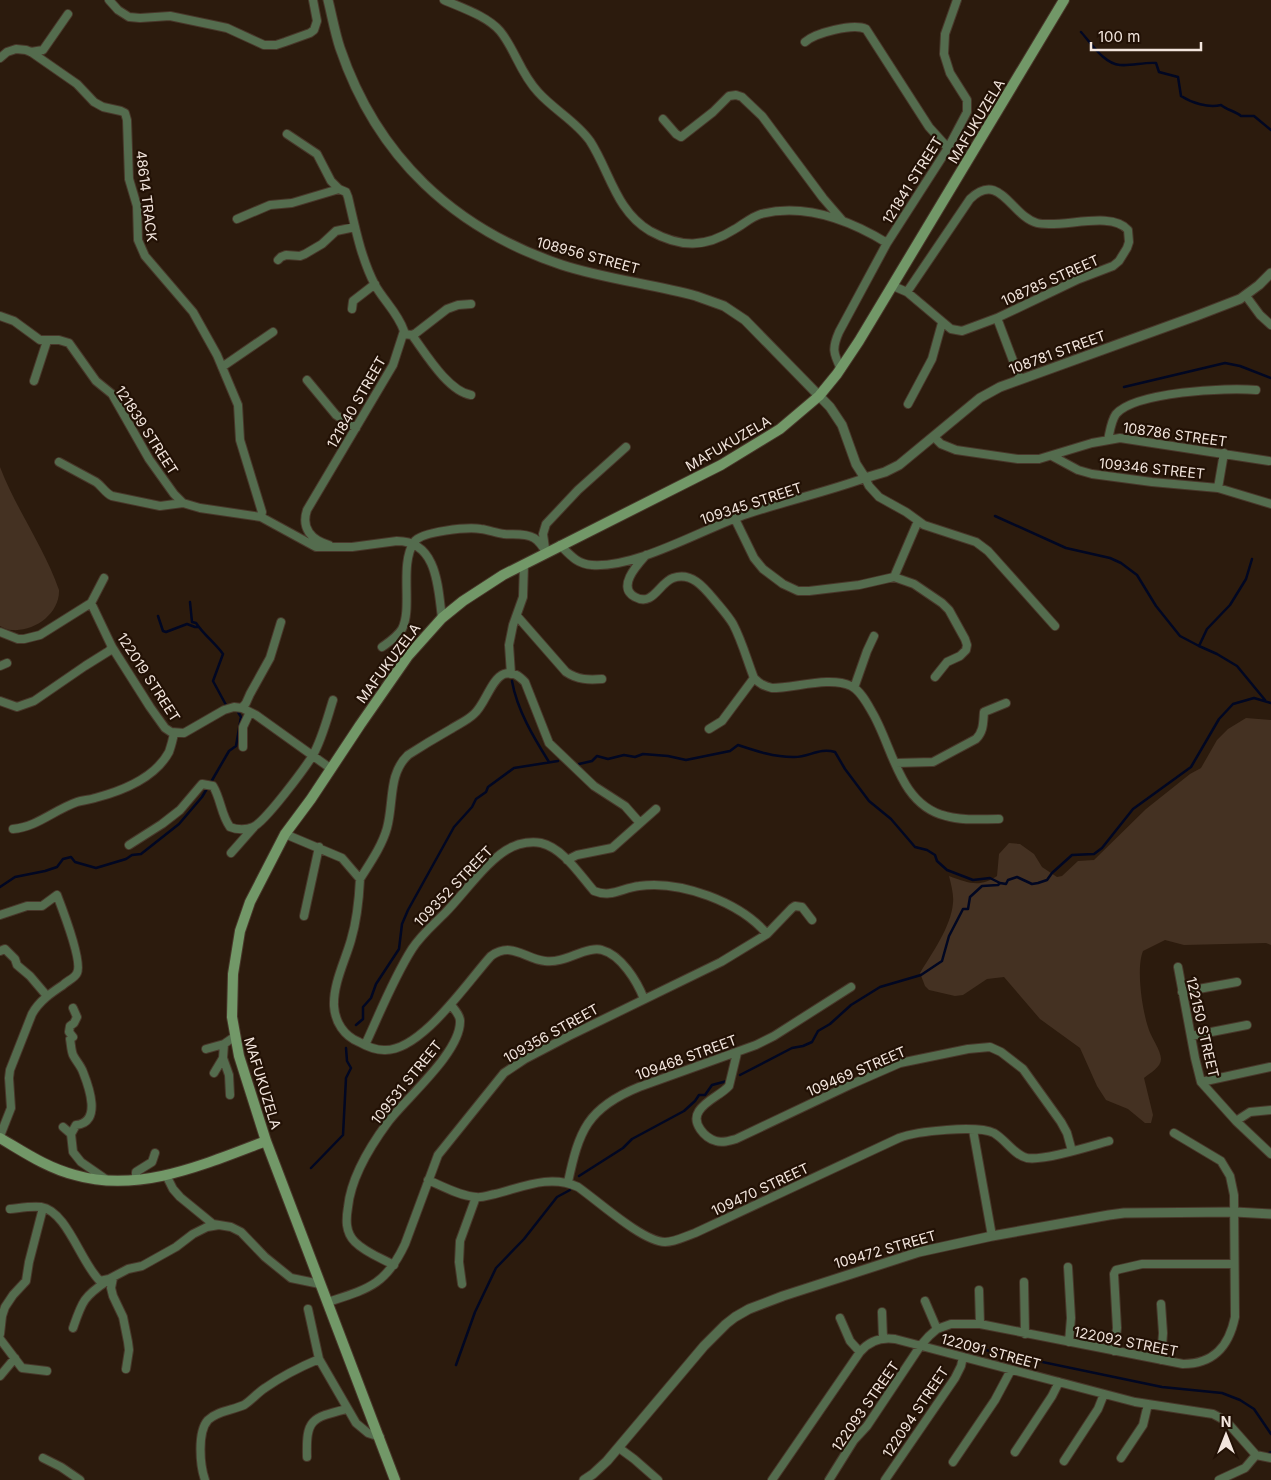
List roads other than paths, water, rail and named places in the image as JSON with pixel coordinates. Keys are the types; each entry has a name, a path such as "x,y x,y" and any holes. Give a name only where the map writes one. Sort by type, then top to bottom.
{"main road":[{"name":"MAFUKUZELA","path":"395,1480 266,1141 244,1076 234,1037 232,994 234,964 240,931 250,902 285,834 408,656 442,618 463,601 524,564 744,452 780,429 819,396 841,369 893,286 1064,0"},
{"path":"0,1137 32,1158 54,1168 76,1176 107,1180 136,1180 166,1175 217,1160 266,1141"}],"street":[{"path":"109,0 118,10 129,17 170,16 227,28 251,40 269,45 296,39 314,30 317,21 313,0"},
{"name":"108956 STREET","path":"328,0 340,47 368,114 396,154 417,177 455,211 502,241 555,263 681,292 724,306 745,320 758,332 830,407 842,425 856,464 865,478"},
{"path":"444,0 473,13 499,30 526,77 540,95 584,133 596,152 622,204 634,220 650,231 670,240 698,244 718,238 754,217 766,213 794,211 808,212 844,222 887,243"},
{"name":"121841 STREET","path":"841,369 834,352 835,341 887,243 948,148 968,107 967,100 950,74 944,54 945,34 957,0"},
{"path":"0,58 7,52 16,49 31,52 43,50 68,14"},
{"path":"805,42 814,36 842,29 861,27 868,31 929,127 948,148"},
{"name":"48614 TRACK","path":"31,52 77,84 98,104 124,113 127,120 128,171 137,206 137,234 141,251 193,312 222,367 225,378 238,405 240,440 262,517"},
{"path":"663,120 681,137 713,112 729,96 736,95 742,97 765,121 823,198 844,222"},
{"path":"287,134 317,154 331,182 346,192 363,256 375,284 408,334 452,386 465,394 471,395"},
{"path":"237,218 270,205 292,203 339,189"},
{"name":"108785 STREET","path":"893,286 907,292 951,330 962,331 997,318 1079,279 1113,266 1127,248 1129,242 1128,230 1114,222 1034,223 998,192 984,190 976,193 970,199 907,292"},
{"path":"278,260 286,255 300,256 305,254 322,244 336,231 355,227"},
{"name":"108781 STREET","path":"865,478 885,472 899,465 980,398 1000,387 1246,296 1271,273"},
{"path":"352,309 353,300 375,284"},
{"path":"1246,296 1260,315 1271,325"},
{"path":"408,334 416,333 448,309 458,305 471,304"},
{"name":"121839 STREET","path":"0,316 14,321 36,338 70,343 96,381 112,394 149,459 174,494 183,503"},
{"name":"108785 STREET","path":"997,318 1020,379"},
{"path":"908,404 932,359 942,324"},
{"path":"222,367 273,332"},
{"name":"121840 STREET","path":"335,548 318,542 311,536 306,525 305,516 316,494 394,365 408,334"},
{"path":"34,381 47,341"},
{"path":"307,380 336,415 356,428"},
{"path":"1108,440 1114,417 1123,408 1132,403 1180,394 1233,388 1256,390"},
{"name":"108786 STREET","path":"934,437 947,447 983,455 1027,460 1052,456 1108,440 1131,439 1269,461"},
{"path":"546,552 543,534 546,524 578,490 626,447"},
{"name":"109346 STREET","path":"1052,456 1078,470 1092,474 1218,488 1224,453"},
{"path":"59,462 96,482 112,496 160,506 183,503 200,508 262,517 291,532 310,545 335,548 404,541 414,544 427,556 434,569 442,618"},
{"path":"865,478 874,493 918,521 932,528 976,542 988,551 1054,626"},
{"name":"109345 STREET","path":"560,546 582,564 608,565 646,555 735,519 865,478"},
{"path":"1218,488 1271,504"},
{"path":"735,519 754,558 763,569 783,584 798,591 852,586 894,577 914,584 942,603 949,610 967,645 966,650 960,656 947,662 935,677"},
{"path":"894,577 918,521"},
{"path":"382,647 398,634 405,622 406,578 409,556 417,540 428,534 480,529 499,534 526,535 538,541 546,552"},
{"name":"109345 STREET","path":"646,555 629,576 629,588 632,595 636,598 648,599 654,596 667,581 676,577 689,577 697,581 704,587 732,623 754,678"},
{"path":"511,674 509,645 513,625 523,597 524,564"},
{"path":"0,632 18,639 32,638 69,618 91,603 104,578"},
{"name":"122019 STREET","path":"91,603 112,647 165,728 174,733 184,734 224,710 234,707 242,708"},
{"path":"517,616 566,672 585,680 602,679"},
{"path":"281,622 270,658 242,708 330,768"},
{"path":"854,688 866,651 874,636"},
{"path":"0,701 17,707 34,701 110,651 112,647"},
{"path":"640,823 625,806 594,786 549,743 525,682 518,676 504,674 499,678 475,714 408,755 400,762 395,772 387,827 382,840 360,879 355,924 342,964 334,1005 340,1025 348,1037 365,1045 385,1050 394,1049 409,1042 433,1024 491,956 496,952 504,950 514,950 547,962 556,961 585,951 600,950 609,952 630,972 637,982 644,999"},
{"path":"709,729 722,721 754,678 764,686 772,688 834,682 842,683 854,688 866,702 877,720 907,788 929,810 956,818 999,819"},
{"path":"231,853 269,813 312,756 333,700"},
{"path":"896,763 933,762 940,759 980,735 983,728 984,712 1006,703"},
{"path":"243,747 243,727 250,712"},
{"path":"13,829 24,828 76,803 97,798 136,783 164,759 174,733"},
{"path":"129,845 180,810 202,784 213,786 218,794 223,816 230,827 239,829 254,827"},
{"path":"567,860 577,855 612,848 656,808"},
{"path":"285,834 342,858 360,879"},
{"name":"109352 STREET","path":"365,1045 391,988 415,944 495,858 513,846 539,842 547,845 567,860 594,890 600,893 614,893 638,886 691,889 747,915 767,934"},
{"path":"304,916 319,847"},
{"path":"0,915 27,906 42,906 57,895 72,938 79,967 77,974 46,996 32,1014 10,1070 11,1108 0,1137"},
{"name":"109356 STREET","path":"328,1302 377,1283 394,1265 405,1244 438,1155 504,1073 525,1059 721,962 774,930 789,910 796,906 802,907 812,920"},
{"path":"0,951 4,949 15,959 17,965 30,976 46,996"},
{"name":"122150 STREET","path":"1178,967 1201,1082 1236,1121 1271,1154"},
{"path":"1182,992 1237,982"},
{"name":"109468 STREET","path":"568,1182 580,1137 586,1125 602,1107 639,1087 737,1053 774,1036 850,987"},
{"name":"109531 STREET","path":"394,1265 367,1252 354,1242 348,1232 346,1220 350,1190 373,1145 388,1122 433,1073 455,1039 460,1021 451,1005"},
{"path":"74,1008 77,1017 70,1026 69,1032 73,1037 70,1039 73,1053 84,1073 90,1090 89,1098 92,1106 88,1120 76,1125 71,1134 73,1152 81,1162 107,1180"},
{"path":"1191,1036 1247,1025"},
{"path":"206,1050 224,1044 234,1037"},
{"path":"224,1044 223,1058 229,1075 230,1095"},
{"name":"109469 STREET","path":"737,1053 730,1086 705,1104 696,1116 698,1125 703,1133 708,1138 717,1142 731,1141 741,1137 900,1063 968,1049 990,1047 1001,1052 1023,1069 1061,1122 1067,1133 1072,1151"},
{"path":"214,1073 223,1058"},
{"path":"1201,1082 1270,1067"},
{"path":"1236,1121 1250,1112 1271,1110"},
{"path":"63,1127 71,1134"},
{"path":"972,1130 992,1236"},
{"name":"109470 STREET","path":"568,1182 578,1187 649,1238 672,1242 905,1136 934,1131 972,1130 992,1132 1025,1158 1037,1158 1072,1151 1110,1141"},
{"name":"122092 STREET","path":"938,1329 951,1324 980,1324 1183,1364 1198,1363 1214,1355 1227,1342 1233,1330 1235,1317 1234,1194 1230,1176 1221,1160 1174,1133"},
{"path":"136,1180 136,1172 152,1162 155,1153"},
{"path":"166,1175 173,1189 180,1197 213,1224 231,1227 241,1232 265,1257 291,1278 320,1284"},
{"path":"428,1180 476,1198 543,1182 556,1180 568,1182"},
{"path":"462,1284 459,1262 460,1241 476,1198"},
{"path":"10,1209 43,1208 51,1211 69,1232 91,1272 100,1281 113,1278"},
{"path":"0,1334 5,1307 13,1294 26,1281 43,1208"},
{"name":"109472 STREET","path":"584,1480 593,1474 619,1448 704,1346 734,1316 748,1308 890,1260 992,1236 1124,1213 1235,1212 1271,1214"},
{"path":"73,1328 85,1298 90,1292 128,1269 142,1266 153,1260 176,1247 193,1234 207,1227 219,1225"},
{"path":"1114,1351 1117,1328 1114,1274 1116,1270 1142,1264 1234,1264"},
{"path":"1068,1267 1071,1318 1069,1342"},
{"path":"113,1278 112,1296 123,1317 128,1342 129,1350 126,1369"},
{"path":"1024,1282 1025,1334"},
{"path":"979,1290 980,1324"},
{"path":"921,1346 938,1329 925,1301"},
{"path":"1161,1304 1163,1333 1161,1360"},
{"path":"308,1309 319,1359 347,1409 361,1429 380,1437"},
{"path":"772,1480 860,1352 870,1342 884,1338 882,1312"},
{"path":"840,1318 850,1342 860,1352"},
{"name":"122091 STREET","path":"884,1338 895,1338 1104,1394 1220,1417 1235,1430 1256,1455"},
{"path":"0,1339 22,1368 47,1371"},
{"name":"122093 STREET","path":"829,1480 854,1440 867,1426 921,1346"},
{"name":"122094 STREET","path":"885,1480 955,1378 963,1357"},
{"path":"0,1376 15,1358"},
{"path":"205,1480 200,1462 201,1447 204,1429 209,1420 214,1416 243,1405 289,1372 319,1359"},
{"path":"953,1462 995,1400 1011,1370"},
{"path":"1015,1452 1052,1396 1059,1382"},
{"path":"1064,1460 1098,1409 1104,1394"},
{"path":"1121,1458 1143,1425 1148,1404"},
{"path":"307,1457 306,1436 311,1424 325,1415 347,1409"},
{"path":"619,1448 658,1480"},
{"path":"1219,1480 1245,1468 1256,1455 1271,1458"},
{"path":"43,1458 80,1480"}],"waterway":[{"path":"1081,32 1103,57 1114,64 1156,63 1159,72 1178,77 1181,96 1200,104 1221,105 1241,116 1254,116 1271,130"},
{"path":"1124,387 1225,363 1240,366 1271,378"},
{"path":"995,516 1066,548 1110,558 1121,563 1137,575 1156,606 1180,636 1237,666 1265,700"},
{"path":"1199,646 1207,629 1230,605 1246,579 1252,559"},
{"path":"190,602 192,622 196,623 223,654 213,681 226,705"},
{"path":"158,616 163,631 166,632 187,624 198,627"},
{"path":"512,681 522,713 549,762"},
{"path":"740,1075 792,1048 812,1042 818,1031 830,1024 851,1005 880,987 921,975 942,961 949,936 963,909 968,909 970,897 982,886 1006,884 1008,880 1017,877 1032,884 1038,883 1047,880 1072,855 1094,854 1102,848 1133,809 1191,767 1219,719 1233,704 1254,698 1271,703"},
{"path":"211,782 229,751 236,746 241,717 238,712"},
{"path":"579,764 592,761 597,756 608,759 624,755 635,757 643,754 686,760 730,751 738,745 786,757 798,757 824,751 835,752 869,801 891,819 915,847 927,850 935,855 937,861 947,870 973,880 990,878 1000,883"},
{"path":"356,1025 363,1019 363,1007 371,998 376,984 399,949 402,924 408,910 454,827 472,807 476,799 486,792 488,787 514,768 558,761"},
{"path":"0,887 15,877 57,867 63,859 71,857 75,862 96,868 126,859 132,855 141,854 179,824 208,787"},
{"path":"311,1168 343,1135 346,1078 351,1068 347,1061 346,1048"},
{"path":"579,1176 623,1148 632,1139 684,1111 699,1095 705,1095 712,1085 727,1081"},
{"path":"456,1365 475,1312 496,1268 524,1239 557,1197 570,1190"},
{"path":"971,1347 1162,1387 1222,1393 1240,1400 1254,1409 1271,1434"}]}
